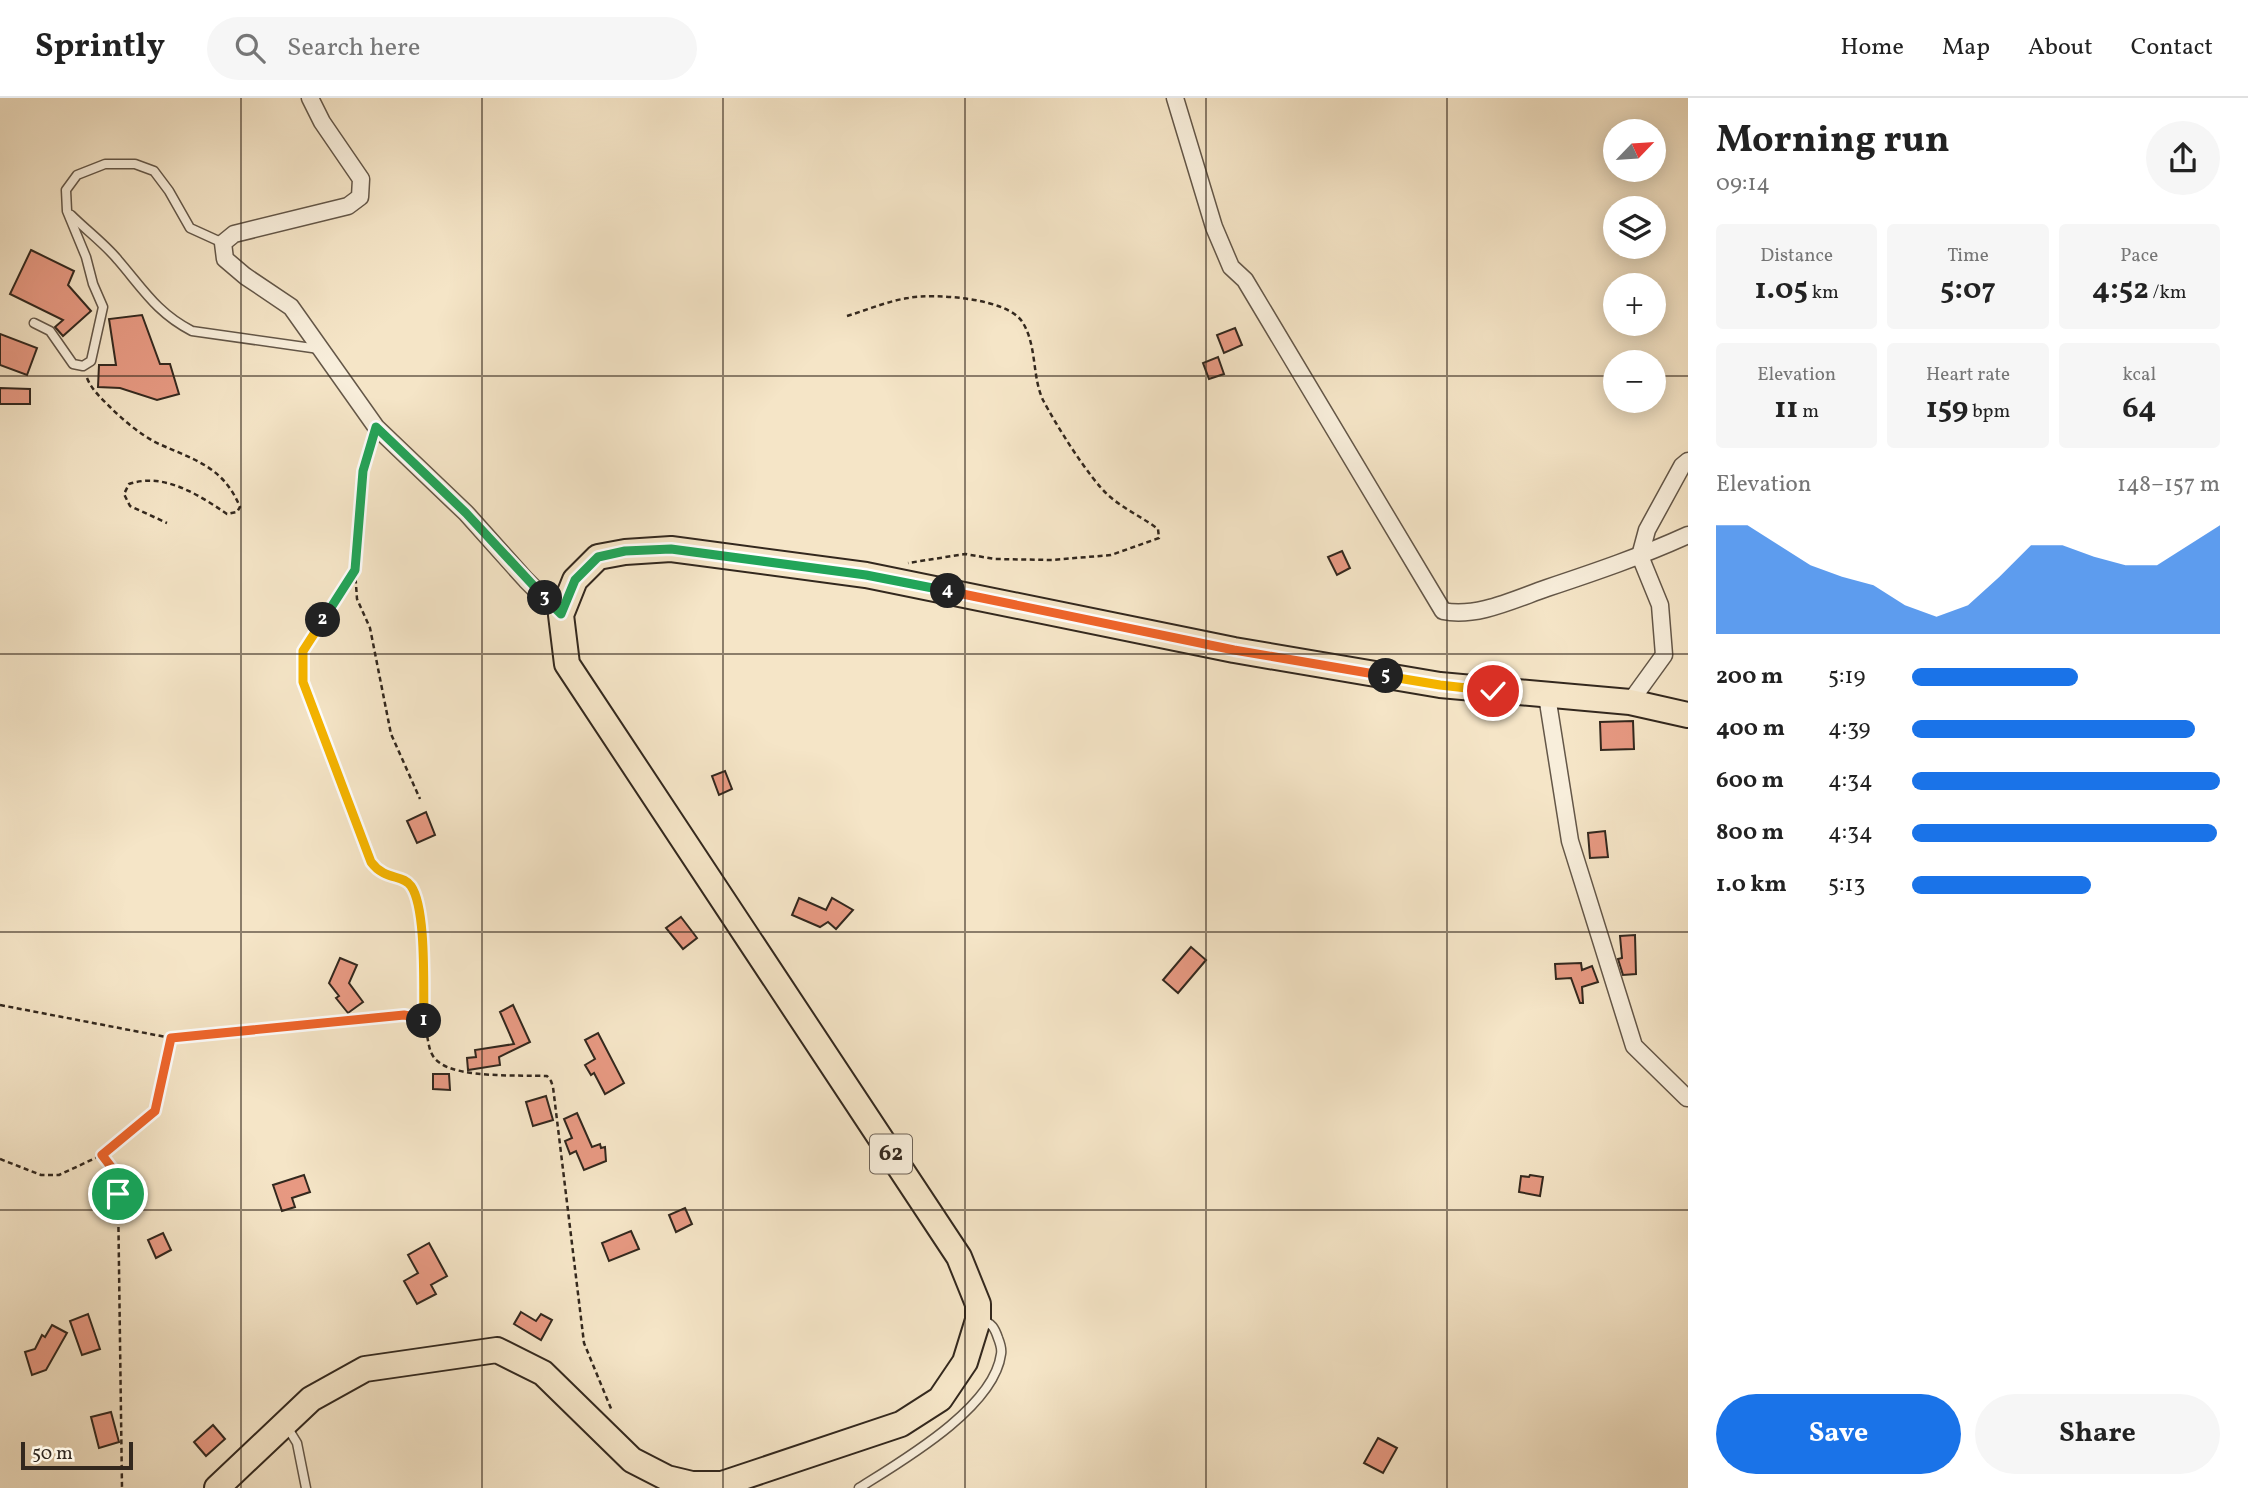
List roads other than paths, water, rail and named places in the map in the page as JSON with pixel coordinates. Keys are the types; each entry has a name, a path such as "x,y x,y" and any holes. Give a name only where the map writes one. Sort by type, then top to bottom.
{"main road":[{"name":"62","path":"228,1484 311,1399 365,1369 498,1350 542,1373 632,1460 667,1478 692,1484 722,1485 901,1424 940,1399 965,1362 978,1320 978,1304 959,1257 567,664 561,614 575,580 598,557 625,551 671,549 880,577 1234,650 1440,685 1630,702 1688,715"}],"street":[{"path":"310,98 360,178 360,197 348,206 234,234 223,243 225,259 290,307 376,427 466,513 526,580 561,614"},
{"path":"1175,98 1214,227 1231,267 1245,280 1443,611 1457,614 1485,609 1640,556 1688,535"},
{"path":"1630,702 1664,656 1660,605 1640,556 1647,530 1682,466 1688,461"},
{"path":"1547,696 1570,841 1634,1046 1687,1098"}],"lane":[{"path":"34,323 50,331 73,364 83,366 92,361 103,307 67,211 66,190 77,175 105,164 135,164 153,171 169,191 190,228 223,243"},
{"path":"67,211 117,258 147,297 176,323 192,331 319,349"},
{"path":"859,1488 916,1453 960,1419 994,1378 1002,1352 995,1329 987,1321 978,1320"},
{"path":"286,1424 297,1443 306,1488"}]}
